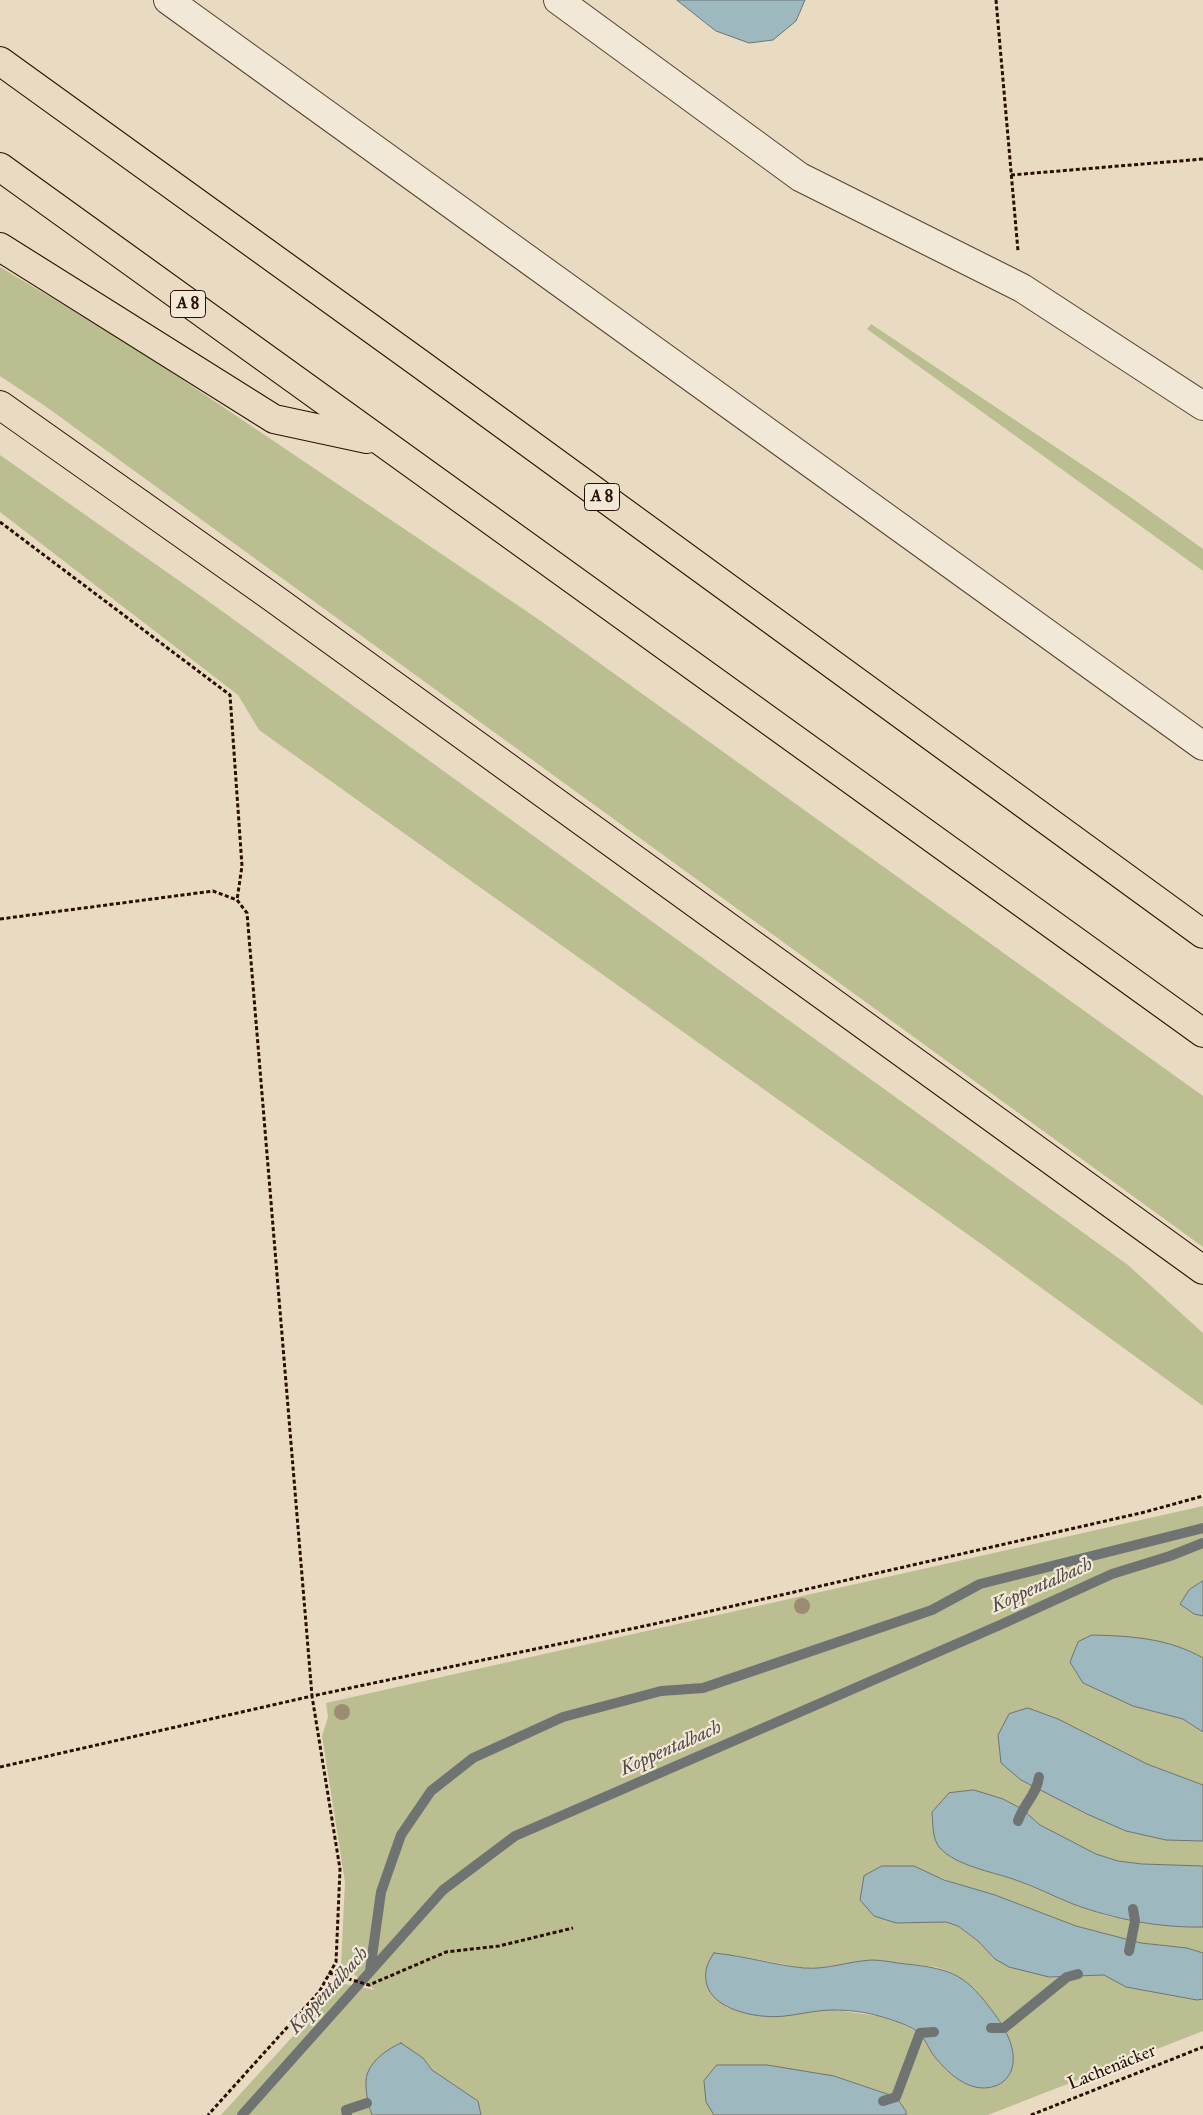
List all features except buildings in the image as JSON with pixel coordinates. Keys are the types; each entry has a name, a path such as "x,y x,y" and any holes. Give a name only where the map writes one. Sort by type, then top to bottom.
{"highway":[{"name":"A 8","path":"0,61 427,369 1203,934"},
{"name":"A 8","path":"0,167 376,441 511,535 1203,1033"},
{"name":"A 8","path":"0,248 274,419 376,441"},
{"path":"0,405 269,595 1203,1270"}],"lane":[{"path":"168,0 1203,746"},
{"path":"558,0 800,177 1022,288 1203,406"}],"path":[{"path":"996,0 1022,288"},
{"path":"1011,175 1203,159"},
{"path":"0,522 230,695 242,866 237,900"},
{"path":"0,919 213,891 237,900 247,913 312,1696 340,1869 336,1962 319,1992 208,2115"},
{"path":"0,1767 312,1696 663,1621 1146,1512 1203,1496"},
{"path":"329,1973 368,1985 446,1952 499,1946 573,1928"},
{"name":"Lachenäcker","path":"1031,2115 1203,2047"}],"green space":[{"path":"0,267 134,347 538,619 1203,1096 1203,1247 45,406 0,376"},
{"path":"871,324 1129,496 1203,549 1203,571 867,329"},
{"path":"0,455 208,601 1128,1265 1203,1333 1203,1406 984,1246 259,730 238,695 0,512"},
{"path":"1203,1506 1203,1581 1189,1590 1194,1614 1203,1616 1203,1658 1197,1655 1070,1662 1084,1683 1133,1706 1183,1719 1203,1732 1203,1785 1147,1764 1058,1719 1063,1800 1095,1816 1130,1829 1185,1840 1203,1841 1203,1866 1142,1864 1118,1861 1096,1854 1040,1825 1022,1809 1003,1799 959,1861 1013,1879 1108,1916 1152,1924 1203,1927 1203,1953 1187,1948 1141,1943 1076,1926 995,1895 935,1876 896,1923 946,1922 958,1926 978,1941 995,1959 1049,1977 1104,1975 1126,1987 1197,2000 1203,1999 1203,2031 988,2115 906,2115 906,2111 896,2097 834,2076 736,2065 706,2102 714,2115 481,2115 478,2101 432,2070 423,2058 367,2103 372,2115 221,2115 304,2024 336,1982 375,1990 341,1965 345,1882 322,1736 328,1717 326,1703","holes":["733,1955 805,1968 821,1968 871,1960 936,1967 950,1972 975,1989 1004,2027 947,2071 932,2053 920,2033 900,2023 878,2016 836,2010 814,2010 785,2016 771,2016 726,2007"]}],"water":[{"path":"677,0 805,0 796,21 773,40 749,43 716,31"},
{"path":"1203,1581 1203,1616 1194,1614 1180,1604 1189,1590"},
{"path":"1092,1635 1149,1639 1176,1646 1203,1658 1203,1732 1183,1719 1133,1706 1083,1683 1070,1662 1078,1642"},
{"path":"1028,1708 1058,1719 1147,1764 1203,1785 1203,1841 1166,1840 1126,1831 1087,1814 1021,1780 1001,1763 998,1735 1009,1714"},
{"path":"974,1790 1003,1799 1022,1809 1040,1825 1096,1854 1118,1861 1142,1864 1203,1866 1203,1927 1137,1922 1104,1914 955,1859 937,1845 933,1831 932,1812 949,1793"},
{"path":"882,1866 914,1866 944,1880 995,1895 1076,1926 1141,1943 1187,1948 1203,1953 1203,1999 1197,2000 1126,1987 1104,1975 1049,1977 1009,1967 995,1959 978,1941 958,1926 946,1922 896,1923 874,1916 860,1900 864,1876"},
{"path":"714,1953 804,1968 821,1968 880,1960 923,1966 948,1972 968,1983 986,2002 1000,2022 1012,2047 1013,2061 1011,2071 1005,2080 995,2086 986,2088 968,2085 944,2067 917,2031 889,2019 857,2011 816,2011 775,2017 753,2015 731,2008 713,1996 706,1983 706,1970"},
{"path":"401,2043 423,2058 432,2070 478,2101 481,2115 372,2115 366,2087 370,2067 382,2054"},
{"path":"717,2065 767,2065 834,2076 896,2097 906,2111 906,2115 714,2115 706,2102 704,2081"}],"waterway":[{"path":"370,1971 381,1892 401,1835 431,1791 473,1758 563,1717 661,1691 703,1688 932,1610 980,1584 1203,1528"},
{"name":"Koppentalbach","path":"242,2115 443,1890 515,1836 1000,1625 1112,1574 1170,1556 1203,1543"},
{"path":"1018,1821 1036,1789 1039,1777"},
{"path":"1129,1951 1135,1921 1133,1909"},
{"path":"991,2028 1004,2028 1067,1977 1078,1974"},
{"path":"883,2101 896,2097 920,2033 934,2032"},
{"path":"347,2115 346,2110 367,2103"}]}
